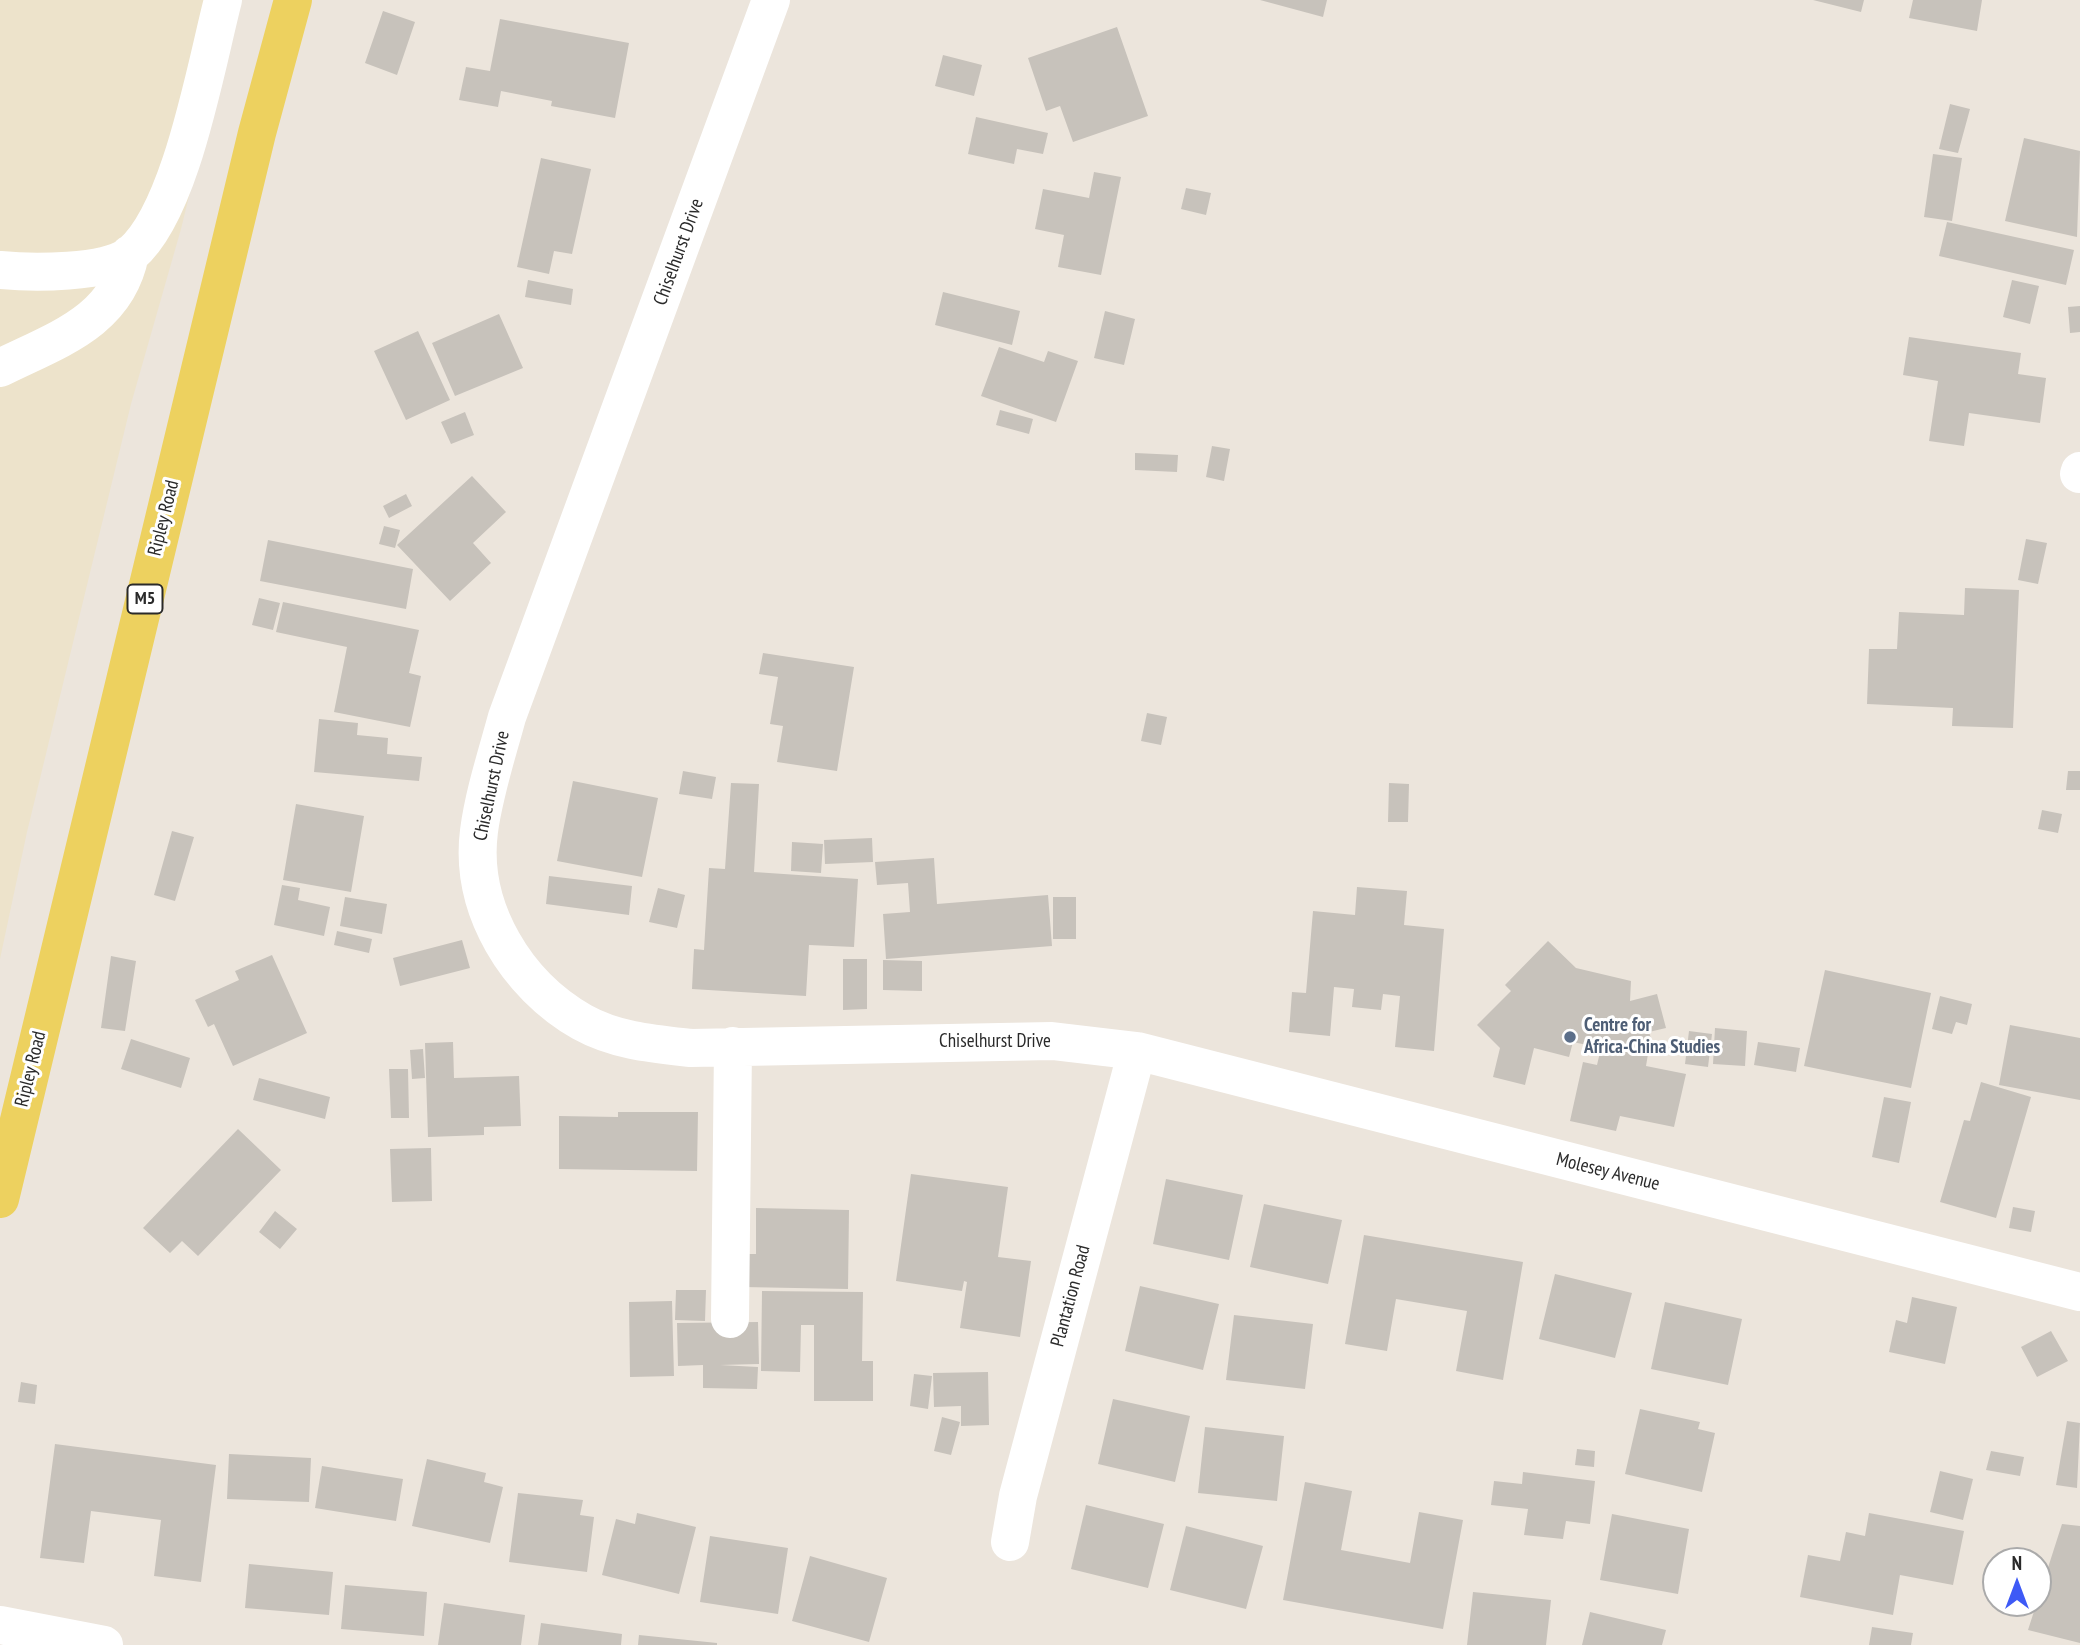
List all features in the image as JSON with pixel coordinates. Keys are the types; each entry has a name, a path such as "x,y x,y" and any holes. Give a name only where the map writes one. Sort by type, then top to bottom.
{"main road":[{"name":"Ripley Road","path":"0,1199 257,133 293,0"}],"street":[{"path":"0,368 83,326 111,303 125,278 130,254 164,207 177,178 223,0"},
{"name":"Chiselhurst Drive","path":"771,0 507,717 479,832 478,862 489,916 503,947 547,998 584,1023 634,1042 691,1048 1052,1041 1137,1051"},
{"path":"0,270 60,272 88,268 130,254"},
{"path":"730,1319 733,1046"},
{"name":"Molesey Avenue","path":"1137,1051 2080,1292"},
{"name":"Plantation Road","path":"1010,1542 1017,1496 1137,1051"},
{"path":"0,1625 103,1645"}],"shaded area":[{"path":"0,0 237,0 181,229 131,404 27,832 0,959"}],"building":[{"path":"1260,0 1327,0 1323,17"},
{"path":"1813,0 1864,0 1861,12"},
{"path":"1913,0 1982,0 1977,31 1909,18"},
{"path":"383,11 415,22 397,75 365,63"},
{"path":"500,19 629,43 615,118 551,106 552,101 501,91 498,107 459,100 466,67 490,71"},
{"path":"1117,27 1148,116 1073,142 1060,106 1046,111 1028,58"},
{"path":"943,55 982,65 974,96 935,86"},
{"path":"1950,104 1970,109 1958,153 1939,149"},
{"path":"976,117 1048,133 1043,154 1017,149 1014,164 968,154"},
{"path":"2024,138 2080,151 2077,237 2005,221"},
{"path":"1933,154 1962,158 1952,221 1924,217"},
{"path":"541,158 591,169 572,254 554,251 549,274 517,267"},
{"path":"1094,172 1121,177 1101,275 1058,267 1064,235 1035,229 1043,189 1089,198"},
{"path":"1186,188 1211,193 1206,215 1181,209"},
{"path":"1947,222 2074,250 2066,285 1939,256"},
{"path":"528,280 573,289 571,305 525,297"},
{"path":"2012,280 2039,286 2030,324 2003,317"},
{"path":"943,292 1020,311 1012,345 935,325"},
{"path":"2080,306 2080,332 2070,333 2068,307"},
{"path":"1105,311 1135,319 1124,365 1094,358"},
{"path":"499,314 523,368 455,396 432,343"},
{"path":"418,331 450,400 406,420 374,351"},
{"path":"1909,337 2021,353 2018,374 2046,378 2040,423 1969,413 1964,446 1929,441 1938,381 1903,375"},
{"path":"999,347 1044,362 1048,351 1078,361 1056,422 981,396"},
{"path":"1000,410 1033,419 1029,434 996,425"},
{"path":"465,412 474,435 451,444 441,422"},
{"path":"1212,446 1230,449 1224,481 1206,477"},
{"path":"1135,453 1178,455 1177,472 1135,470"},
{"path":"472,476 506,512 473,543 491,563 450,601 397,545"},
{"path":"406,494 412,506 389,518 383,506"},
{"path":"384,526 400,530 395,548 379,544"},
{"path":"2026,539 2047,543 2038,584 2018,580"},
{"path":"268,540 413,569 406,609 260,581"},
{"path":"1965,588 2019,590 2013,728 1952,726 1953,708 1867,704 1869,649 1897,649 1899,612 1964,615"},
{"path":"259,598 280,603 273,630 252,625"},
{"path":"283,602 419,630 409,673 421,676 410,727 334,712 347,647 276,632"},
{"path":"763,653 854,667 837,771 777,762 783,726 770,724 778,677 759,674"},
{"path":"1147,713 1167,717 1161,745 1141,741"},
{"path":"319,719 358,723 357,735 388,738 387,754 422,757 419,781 314,772"},
{"path":"683,771 716,777 712,799 679,794"},
{"path":"2068,771 2080,771 2080,790 2066,790"},
{"path":"573,781 658,798 642,877 557,861"},
{"path":"731,783 759,784 754,872 858,879 854,947 809,945 806,996 692,989 694,949 704,950 709,868 725,869"},
{"path":"1389,783 1409,784 1408,822 1388,822"},
{"path":"296,804 364,816 351,892 283,880"},
{"path":"2042,810 2062,814 2058,833 2038,829"},
{"path":"172,831 194,837 175,901 154,895"},
{"path":"872,838 873,862 825,864 824,840"},
{"path":"792,842 823,844 821,873 791,871"},
{"path":"934,858 937,904 1048,895 1052,946 886,959 883,914 910,912 908,883 877,885 875,862"},
{"path":"549,876 632,886 629,915 546,904"},
{"path":"282,885 300,888 298,900 330,907 324,936 274,925"},
{"path":"1357,887 1407,891 1404,925 1444,929 1434,1051 1395,1047 1400,996 1383,994 1381,1010 1352,1007 1354,989 1334,987 1330,1036 1289,1032 1292,992 1306,993 1313,911 1355,915"},
{"path":"658,888 685,895 677,928 649,922"},
{"path":"345,897 387,904 382,934 340,926"},
{"path":"1053,897 1076,897 1076,939 1053,939"},
{"path":"337,931 372,939 369,953 334,945"},
{"path":"462,940 470,968 400,986 393,958"},
{"name":"Centre for Africa-China Studies","path":"1548,941 1576,968 1631,981 1630,1001 1657,994 1666,1028 1649,1032 1654,1048 1639,1052 1648,1054 1646,1066 1686,1074 1674,1127 1620,1116 1616,1131 1570,1121 1583,1062 1597,1065 1601,1048 1573,1042 1569,1057 1534,1048 1525,1085 1493,1077 1500,1048 1477,1025 1511,991 1505,985"},
{"path":"272,955 307,1033 233,1066 214,1024 208,1027 195,1000 239,980 235,971"},
{"path":"111,956 136,961 125,1031 101,1028"},
{"path":"843,959 867,959 867,1009 843,1010"},
{"path":"883,960 922,961 922,991 883,990"},
{"path":"1825,970 1931,993 1911,1088 1804,1066"},
{"path":"1940,996 1972,1004 1967,1025 1956,1022 1952,1034 1932,1029"},
{"path":"2010,1025 2080,1038 2080,1100 1999,1085"},
{"path":"1715,1028 1747,1031 1745,1066 1713,1064"},
{"path":"1689,1031 1712,1034 1708,1067 1685,1064"},
{"path":"131,1039 190,1058 181,1088 121,1069"},
{"path":"453,1042 454,1078 519,1076 521,1126 484,1127 484,1135 428,1137 425,1043"},
{"path":"1758,1042 1800,1048 1796,1072 1754,1065"},
{"path":"423,1049 425,1078 412,1079 410,1050"},
{"path":"389,1069 408,1069 409,1118 391,1118"},
{"path":"259,1078 330,1097 325,1119 253,1100"},
{"path":"1981,1082 2031,1097 1996,1218 1940,1202 1964,1120 1970,1121"},
{"path":"1884,1097 1911,1102 1899,1163 1872,1157"},
{"path":"618,1112 698,1112 697,1171 559,1169 559,1116 618,1117"},
{"path":"238,1129 281,1170 198,1256 182,1241 170,1253 143,1228"},
{"path":"431,1148 432,1201 392,1202 390,1149"},
{"path":"911,1174 1008,1187 998,1257 1031,1261 1020,1337 960,1328 967,1282 964,1281 962,1291 896,1281"},
{"path":"1166,1179 1243,1195 1229,1260 1153,1244"},
{"path":"1264,1204 1342,1220 1328,1284 1250,1267"},
{"path":"2013,1207 2035,1211 2031,1232 2009,1228"},
{"path":"756,1208 849,1210 848,1289 743,1287 744,1254 756,1254"},
{"path":"275,1211 297,1229 280,1249 259,1232"},
{"path":"1364,1235 1523,1262 1503,1380 1456,1371 1467,1311 1396,1299 1387,1351 1345,1344"},
{"path":"1555,1274 1632,1293 1615,1358 1539,1339"},
{"path":"1140,1286 1219,1304 1203,1370 1125,1351"},
{"path":"676,1290 706,1290 705,1321 675,1320"},
{"path":"762,1291 863,1292 862,1361 873,1361 873,1401 814,1401 814,1325 801,1325 800,1372 761,1371"},
{"path":"1912,1297 1957,1307 1945,1364 1889,1352 1896,1320 1907,1323"},
{"path":"672,1301 674,1376 630,1377 629,1302"},
{"path":"1665,1302 1742,1319 1728,1385 1651,1369"},
{"path":"1234,1315 1313,1324 1305,1389 1226,1380"},
{"path":"758,1322 759,1364 720,1365 758,1367 757,1389 703,1388 703,1365 678,1366 677,1323"},
{"path":"2051,1331 2068,1361 2037,1377 2021,1347"},
{"path":"988,1372 989,1425 961,1426 961,1406 934,1407 933,1373"},
{"path":"914,1374 932,1376 928,1409 910,1406"},
{"path":"21,1382 37,1385 35,1404 18,1402"},
{"path":"1113,1399 1190,1416 1175,1482 1098,1464"},
{"path":"1640,1409 1700,1422 1698,1429 1715,1433 1702,1492 1625,1474"},
{"path":"942,1417 960,1422 951,1455 934,1451"},
{"path":"2067,1421 2080,1423 2077,1488 2056,1485"},
{"path":"1205,1427 1284,1436 1277,1501 1198,1493"},
{"path":"55,1444 216,1465 201,1582 154,1576 161,1520 91,1511 84,1563 40,1558"},
{"path":"1577,1449 1595,1451 1594,1467 1575,1465"},
{"path":"1991,1451 2024,1457 2020,1476 1986,1470"},
{"path":"229,1454 311,1458 309,1502 227,1499"},
{"path":"427,1459 486,1473 484,1482 503,1487 490,1543 412,1526"},
{"path":"322,1466 403,1479 396,1521 315,1508"},
{"path":"1940,1471 1973,1479 1963,1520 1930,1512"},
{"path":"1523,1472 1595,1481 1590,1524 1566,1521 1563,1539 1524,1535 1528,1509 1491,1505 1494,1481 1522,1484"},
{"path":"1305,1482 1352,1491 1341,1550 1410,1563 1419,1512 1463,1520 1443,1629 1283,1600"},
{"path":"518,1493 583,1500 580,1515 594,1517 587,1572 509,1562"},
{"path":"1086,1505 1164,1524 1148,1588 1071,1569"},
{"path":"637,1513 696,1527 679,1594 602,1575 616,1519 635,1524"},
{"path":"1869,1513 1964,1531 1953,1585 1900,1575 1893,1615 1800,1597 1808,1555 1840,1561 1846,1532 1865,1536"},
{"path":"1612,1514 1689,1529 1678,1594 1600,1580"},
{"path":"2062,1524 2080,1526 2080,1643 2028,1630 2032,1617 2052,1617 2052,1555"},
{"path":"1186,1526 1263,1546 1246,1609 1170,1590"},
{"path":"710,1536 788,1548 778,1614 700,1602"},
{"path":"810,1556 887,1578 869,1642 792,1621"},
{"path":"249,1564 333,1572 329,1615 245,1608"},
{"path":"345,1585 427,1592 424,1636 341,1629"},
{"path":"1473,1592 1551,1600 1546,1645 1467,1645"},
{"path":"444,1603 525,1615 521,1645 438,1645"},
{"path":"1590,1612 1666,1630 1662,1645 1582,1645"},
{"path":"541,1623 622,1634 621,1645 538,1645"},
{"path":"1872,1627 1913,1633 1911,1645 1869,1645"},
{"path":"639,1635 717,1643 717,1645 638,1645"}],"place":[{"name":"Centre for Africa-China Studies","path":"1570,1037"}]}
